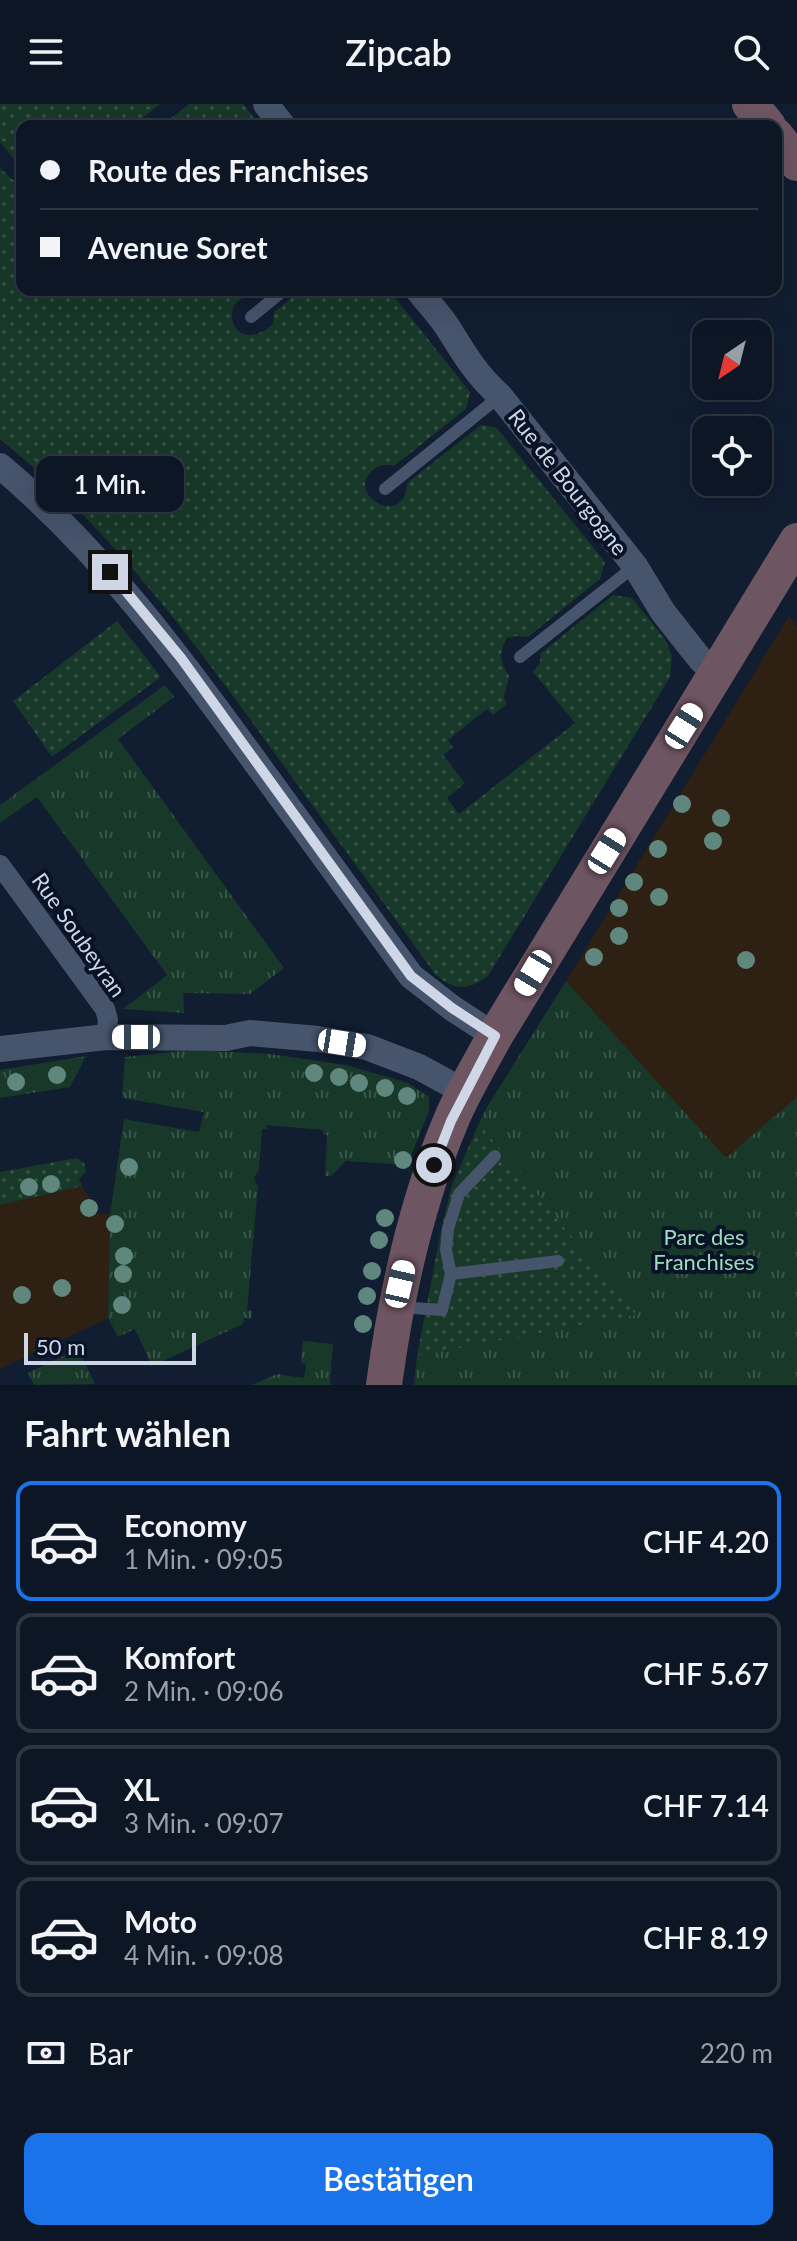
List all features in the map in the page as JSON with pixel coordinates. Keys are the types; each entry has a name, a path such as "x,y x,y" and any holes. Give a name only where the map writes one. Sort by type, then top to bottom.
{"main road":[{"path":"750,104 763,120"},
{"path":"782,144 797,163"},
{"path":"384,1385 411,1236 425,1188 465,1092 495,1036 797,541"}],"street":[{"path":"266,104 278,120"},
{"name":"Rue de Bourgogne","path":"423,296 449,329 461,352 500,396 635,566 663,612 701,660 717,674"},
{"path":"0,466 110,572 181,658 411,976 495,1036"},
{"name":"Rue Soubeyran","path":"0,865 105,1009 108,1020 106,1037"},
{"path":"0,1049 106,1037 226,1038 250,1033 318,1039 367,1047 419,1067 465,1092"}],"lane":[{"path":"251,317 277,296"},
{"path":"385,489 500,396"},
{"path":"520,657 635,566"},
{"path":"396,1307 442,1310 451,1274 446,1250 448,1229 459,1194 495,1156"},
{"path":"451,1274 558,1261"}],"shaded area":[{"path":"789,616 797,627 797,1097 726,1159 566,981"},
{"path":"82,1186 91,1201 82,1206 81,1214 110,1214 108,1318 0,1369 0,1205"}],"green space":[{"path":"0,104 160,104 140,120 16,120 16,162 0,142"},
{"path":"189,104 243,104 255,120 169,120"},
{"path":"0,168 16,183 16,296 261,296 246,297 236,303 232,312 237,330 246,335 258,333 273,324 274,312 294,296 394,296 470,392 466,409 394,466 381,466 371,472 365,481 371,498 379,504 397,504 404,497 407,483 481,425 496,427 605,562 600,579 528,637 507,638 501,657 509,676 504,697 507,704 493,715 487,709 448,740 453,747 443,755 465,783 447,798 459,814 575,723 533,672 540,663 541,653 613,595 632,598 665,639 672,656 670,677 488,976 461,987 449,984 435,974 215,672 150,589 79,510 0,439"},
{"path":"117,621 161,677 52,757 13,701"},
{"path":"165,685 174,697 118,739 284,968 250,994 183,993 184,1013 123,1009 167,975 37,797 0,823 0,805"},
{"name":"Parc des Franchises","path":"566,981 726,1158 797,1097 797,1385 414,1385 417,1356 636,1315 479,1123"},
{"path":"192,1050 270,1054 346,1065 408,1083 429,1097 429,1111 407,1165 346,1161 331,1176 325,1176 327,1135 323,1134 323,1130 267,1125 267,1129 262,1129 259,1170 254,1178 258,1187 247,1310 252,1311 251,1319 244,1318 243,1324 152,1366 135,1329 118,1337 108,1318 110,1214 124,1119 199,1132 204,1112 122,1098 125,1057"},
{"path":"86,1056 70,1087 0,1098 0,1070"},
{"path":"479,1123 637,1315 417,1356 452,1185"},
{"path":"77,1158 84,1163 86,1171 79,1179 82,1186 0,1205 0,1172"},
{"path":"303,1341 333,1344 331,1385 252,1385 277,1374 304,1378 306,1364 301,1363"},
{"path":"78,1349 95,1384 34,1385 28,1373"}],"route":[{"path":"110,572 181,658 411,976 495,1036 451,1121 434,1165"}]}
